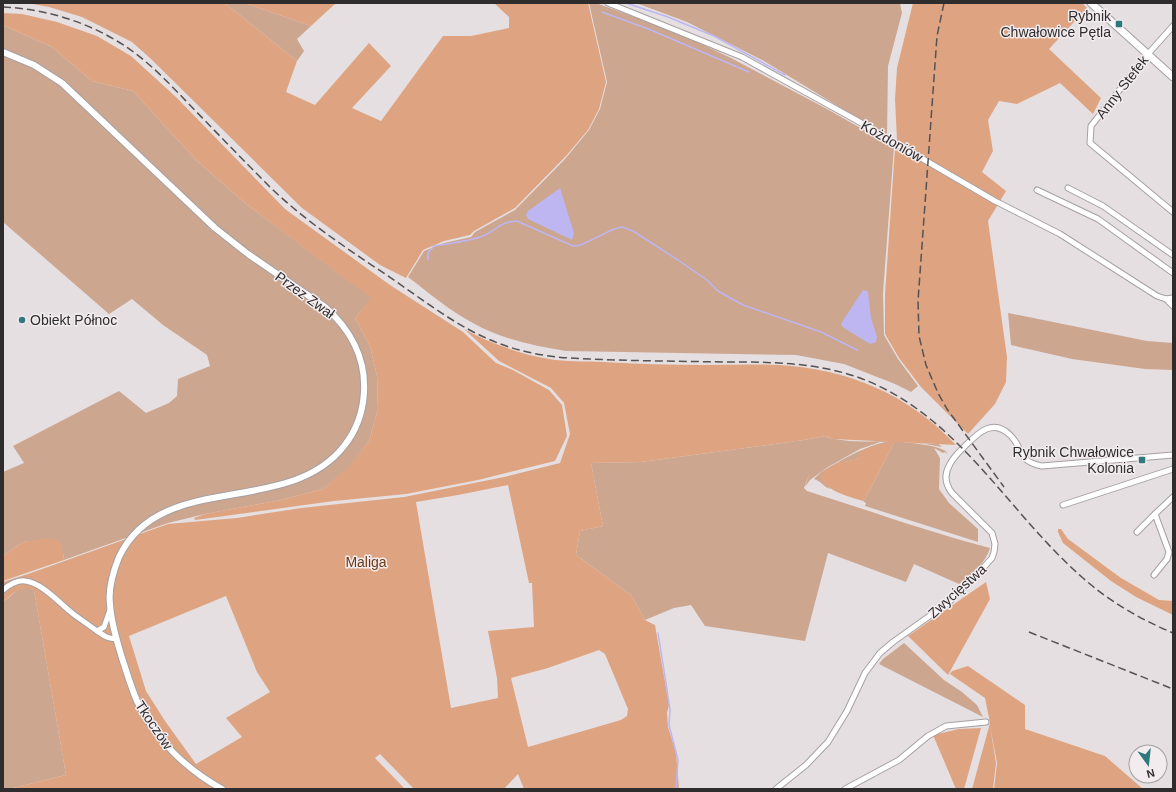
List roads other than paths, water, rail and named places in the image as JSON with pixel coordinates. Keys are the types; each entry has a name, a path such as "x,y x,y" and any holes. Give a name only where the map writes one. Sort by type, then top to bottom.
{"main road":[{"path":"1090,3 1173,77"}],"street":[{"name":"Kożdoniów","path":"608,3 742,56 856,120 994,201 1060,234 1157,296 1166,299"},
{"name":"Anny Stefek","path":"1173,26 1148,54 1091,126 1090,143 1173,212"},
{"name":"Przez Zwał","path":"3,52 34,65 52,76 68,89 215,228 248,254 332,312 349,334 357,349 362,365 364,388 362,407 358,420 349,439 335,457 318,470 297,480 279,485 187,504 154,518 134,535 121,554 110,585 110,606 116,638"},
{"path":"1068,188 1103,206 1173,255"},
{"path":"1037,190 1098,219 1173,273"},
{"path":"1166,299 1173,298"},
{"path":"1166,299 1173,306"},
{"name":"Zwycięstwa","path":"776,789 806,765 828,742 844,717 865,673 880,653 949,602 983,569 992,558 995,544 992,533 952,493 946,479 948,467 955,456 979,432 992,428 998,428 1005,431 1013,438 1022,456 1035,464 1042,466 1173,454"},
{"path":"1063,505 1173,469"},
{"path":"1137,532 1173,497"},
{"path":"1154,574 1165,562 1169,552 1155,514"},
{"path":"3,590 18,581 32,582 40,586 76,616 98,631 110,638 116,638"},
{"path":"98,631 104,626 110,606"},
{"name":"Tkoczów","path":"116,638 134,693 140,707 152,726 183,762 222,789"},
{"path":"845,789 899,760 928,736 946,726 986,722"}],"waterway":[{"path":"626,3 668,17 714,36 785,75"},
{"path":"602,12 651,30 749,72"},
{"path":"428,260 428,253 434,246 477,238 488,234 506,223 511,222 517,221 573,246 581,245 614,229 622,227 633,231 678,260 707,280 718,291 743,305 821,332 857,350"},
{"path":"658,633 670,710 669,725 678,760 676,789"}],"railway":[{"path":"944,3 937,36 918,301 919,336 926,365 938,393 947,409 1004,487"},
{"path":"3,7 33,10 62,17 90,27 127,47 162,77 270,187 297,211 340,244 434,308 473,332 486,338 526,352 569,358 758,362 810,366 860,378 895,395 926,416 954,440 1056,552 1093,587 1126,609 1173,633"},
{"path":"1029,632 1173,689"}],"place":[{"name":"Rybnik Chwałowice Pętla","path":"1119,24"},
{"name":"Obiekt Północ","path":"22,320"},
{"name":"Rybnik Chwałowice Kolonia","path":"1142,460"}],"park label":[{"name":"Maliga","path":"366,562"}]}
